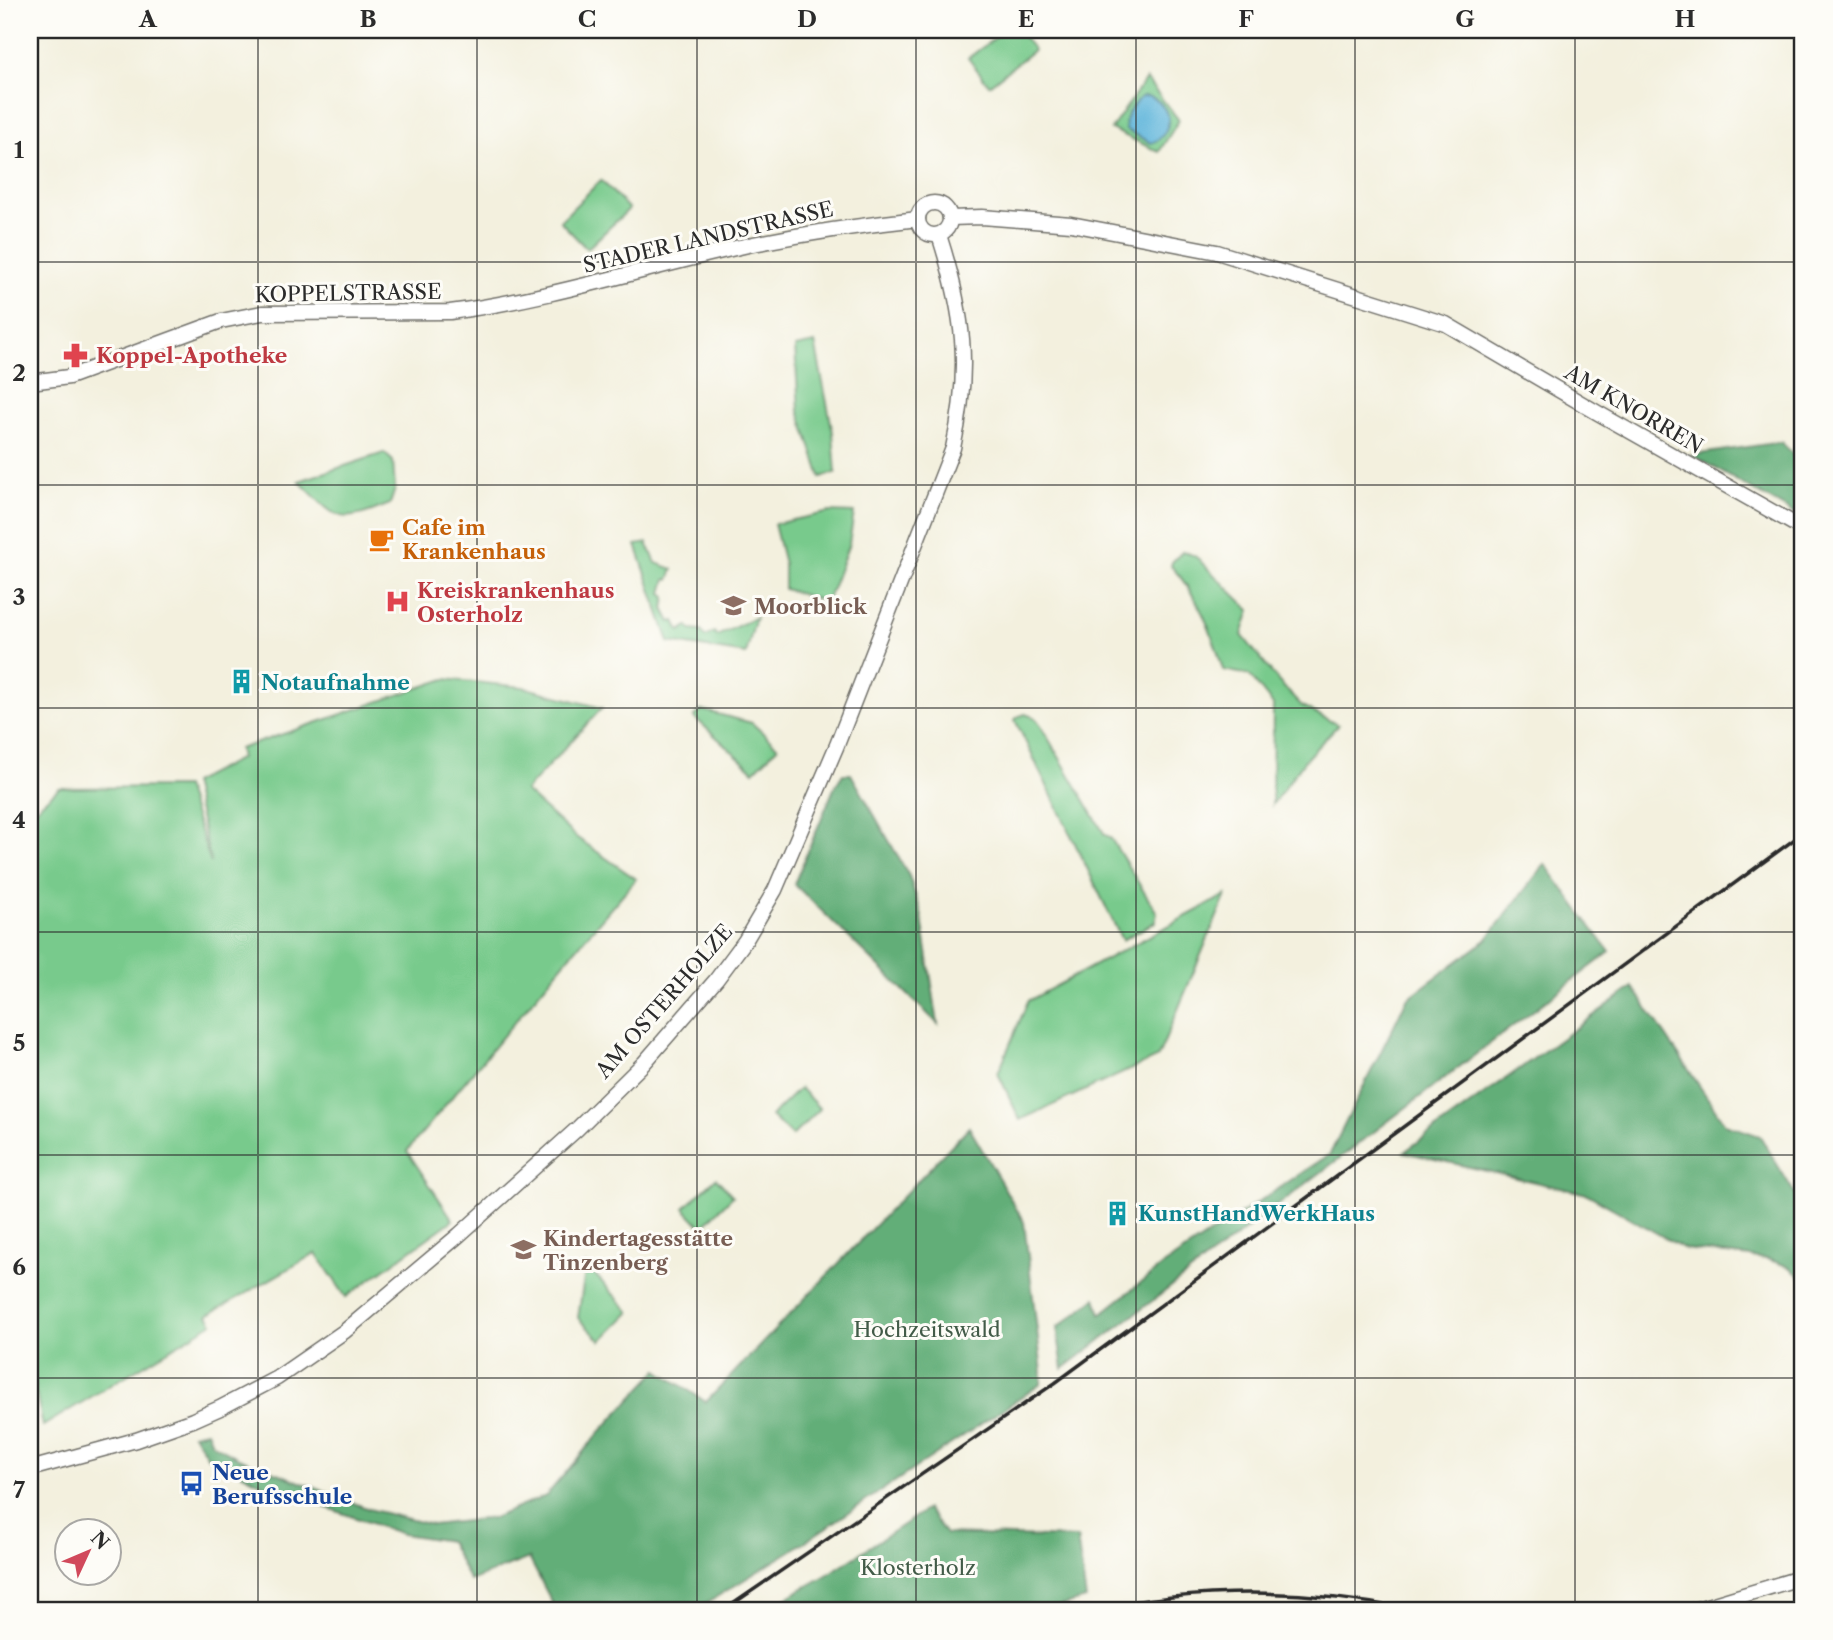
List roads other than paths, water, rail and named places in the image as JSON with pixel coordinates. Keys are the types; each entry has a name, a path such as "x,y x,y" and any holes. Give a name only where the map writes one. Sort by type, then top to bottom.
{"street":[{"path":"933,203 944,207 950,218 948,227 939,235 925,233 918,219 922,208 933,203"},
{"name":"AM KNORREN","path":"950,218 982,217 1071,224 1217,252 1446,324 1598,414 1803,528"},
{"name":"STADER LANDSTRASSE","path":"509,304 751,245 832,229 918,219"},
{"name":"AM OSTERHOLZE","path":"30,1469 136,1440 220,1408 277,1378 345,1331 459,1236 606,1101 644,1063 746,941 775,890 837,746 953,448 962,409 963,340 955,287 939,235"},
{"name":"KOPPELSTRASSE","path":"30,382 69,377 221,321 262,313 447,312 509,304"},
{"path":"1695,1610 1803,1577"}],"water":[{"path":"1143,96 1160,103 1169,119 1164,134 1151,143 1126,130 1125,125 1130,111"}],"railway":[{"path":"724,1610 1055,1383 1803,833"},
{"path":"1088,1610 1168,1597 1249,1593 1330,1597 1411,1610"}],"place":[{"name":"Koppel-Apotheke","path":"76,355"},
{"name":"Cafe im Krankenhaus","path":"382,539"},
{"name":"Kreiskrankenhaus Osterholz","path":"397,602"},
{"name":"Moorblick","path":"734,606"},
{"name":"Notaufnahme","path":"241,682"},
{"name":"KunstHandWerkHaus","path":"1118,1213"},
{"name":"Kindertagesstätte Tinzenberg","path":"523,1250"},
{"name":"Neue Berufsschule","path":"192,1484"}],"park label":[{"name":"Hochzeitswald","path":"927,1329"},
{"name":"Klosterholz","path":"918,1567"}]}
